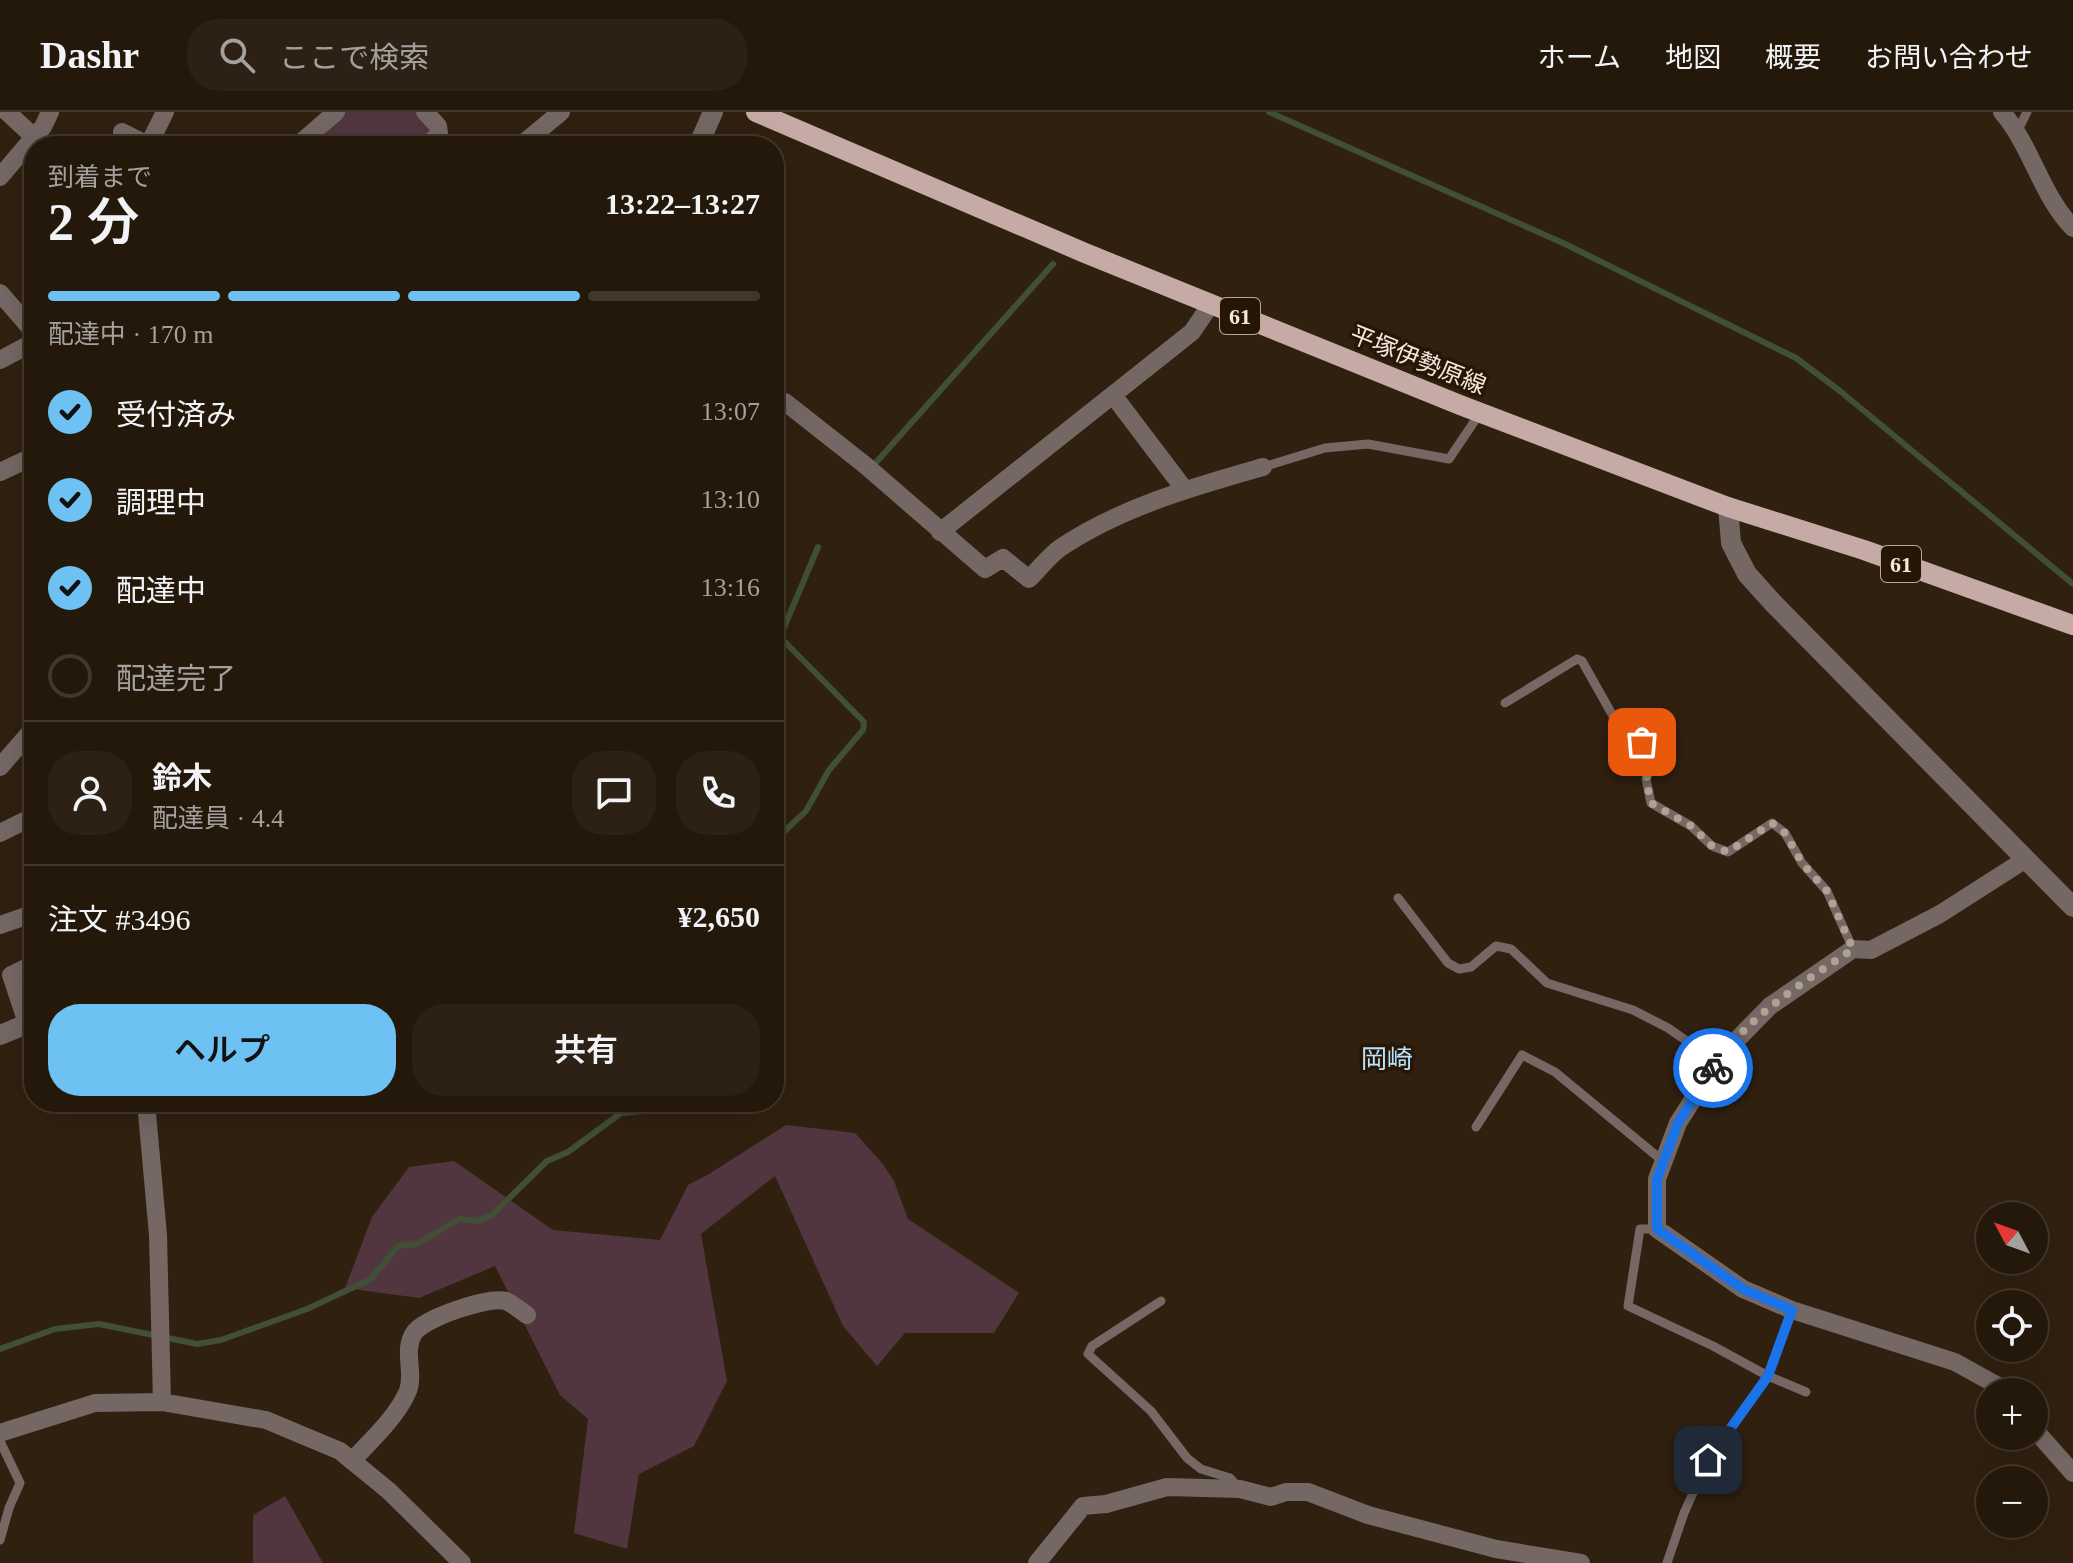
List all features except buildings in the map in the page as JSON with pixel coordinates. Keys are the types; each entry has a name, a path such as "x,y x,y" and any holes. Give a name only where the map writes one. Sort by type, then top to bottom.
{"main road":[{"name":"平塚伊勢原線","path":"756,112 1211,304 1480,413 1728,507 1864,550 2073,625"}],"street":[{"path":"7,112 32,136"},
{"path":"40,136 50,112"},
{"path":"153,136 165,112"},
{"path":"308,136 336,112"},
{"path":"425,112 438,126 436,136"},
{"path":"532,136 561,112"},
{"path":"702,136 713,112"},
{"path":"2002,112 2018,130 2056,208 2073,228"},
{"path":"122,132 129,136"},
{"path":"0,177 24,155"},
{"path":"0,293 24,321"},
{"path":"940,532 1192,332 1211,304"},
{"path":"0,360 24,347"},
{"path":"1113,395 1185,490"},
{"path":"784,402 865,465 985,569 1003,558 1029,579 1059,549 1110,521 1185,490 1263,467"},
{"path":"0,472 24,461"},
{"path":"1728,507 1731,543 1747,574 2073,907"},
{"path":"0,767 24,739"},
{"path":"0,833 24,821"},
{"path":"1984,1378 1955,1362 1792,1310 1743,1289 1657,1229 1657,1179 1678,1123 1717,1062 1770,1006 1853,949 1871,950 1940,914 2026,859"},
{"path":"0,925 24,918"},
{"path":"6,977 24,1011"},
{"path":"0,1035 24,1025"},
{"path":"147,1112 158,1235 162,1402"},
{"path":"352,1461 400,1408 410,1389 409,1347 414,1332 429,1319 491,1300 506,1301 527,1315"},
{"path":"0,1433 95,1403 162,1402 266,1420 340,1451 389,1491 462,1563"},
{"path":"2048,1445 2073,1473"},
{"path":"1037,1563 1083,1506 1106,1504 1167,1487 1240,1489 1271,1497 1286,1492 1308,1492 1368,1515 1496,1549 1581,1563"}],"lane":[{"path":"2018,130 2027,112"},
{"path":"1263,467 1325,448 1368,444 1449,459 1480,413"},
{"path":"1505,703 1577,659 1582,661 1613,716 1656,754 1646,779 1651,803 1691,826 1712,846 1728,852 1772,823 1785,833 1802,863 1827,891 1853,949"},
{"path":"1398,898 1448,963 1459,969 1471,967 1496,946 1511,949 1547,983 1633,1010 1668,1028 1717,1062"},
{"path":"1476,1127 1522,1055 1555,1072 1664,1162"},
{"path":"1657,1229 1640,1229 1628,1306 1806,1392"},
{"path":"1161,1301 1092,1346 1088,1354 1151,1411 1187,1458 1201,1469 1230,1478 1240,1489"},
{"path":"1667,1563 1684,1513 1708,1460 1768,1376 1792,1310"},
{"path":"0,1441 20,1483 0,1540"}],"shaded area":[{"path":"345,112 418,112 431,125 429,136 329,136 324,131"},
{"path":"24,975 24,999 17,981"},
{"path":"786,1125 855,1133 894,1181 908,1219 1019,1293 994,1333 905,1333 877,1366 843,1326 775,1176 701,1234 727,1381 694,1446 639,1474 627,1549 574,1533 588,1419 560,1395 495,1266 419,1298 345,1288 372,1217 409,1167 454,1161 553,1230 660,1240 688,1185"},
{"path":"285,1496 323,1563 253,1563 253,1515"}],"waterway":[{"path":"1269,112 1563,243 1796,358 2073,584"},
{"path":"872,467 1053,264"},
{"path":"784,628 818,547"},
{"path":"784,641 864,722 863,730 829,770 806,811 784,832"},
{"path":"0,1349 55,1329 99,1324 197,1344 221,1340 307,1309 371,1279 398,1246 417,1244 459,1219 478,1221 492,1215 547,1161 568,1152 621,1113 631,1112"}],"way so far":[{"path":"1642,742 1656,754 1646,779 1651,803 1691,826 1712,846 1728,852 1772,823 1785,833 1802,863 1827,891 1853,949 1770,1006 1713,1068"}],"district":[{"name":"岡崎","path":"1387,1059"}],"route":[{"path":"1708,1460 1768,1376 1792,1310 1743,1289 1657,1229 1657,1179 1678,1123 1713,1068"}]}
